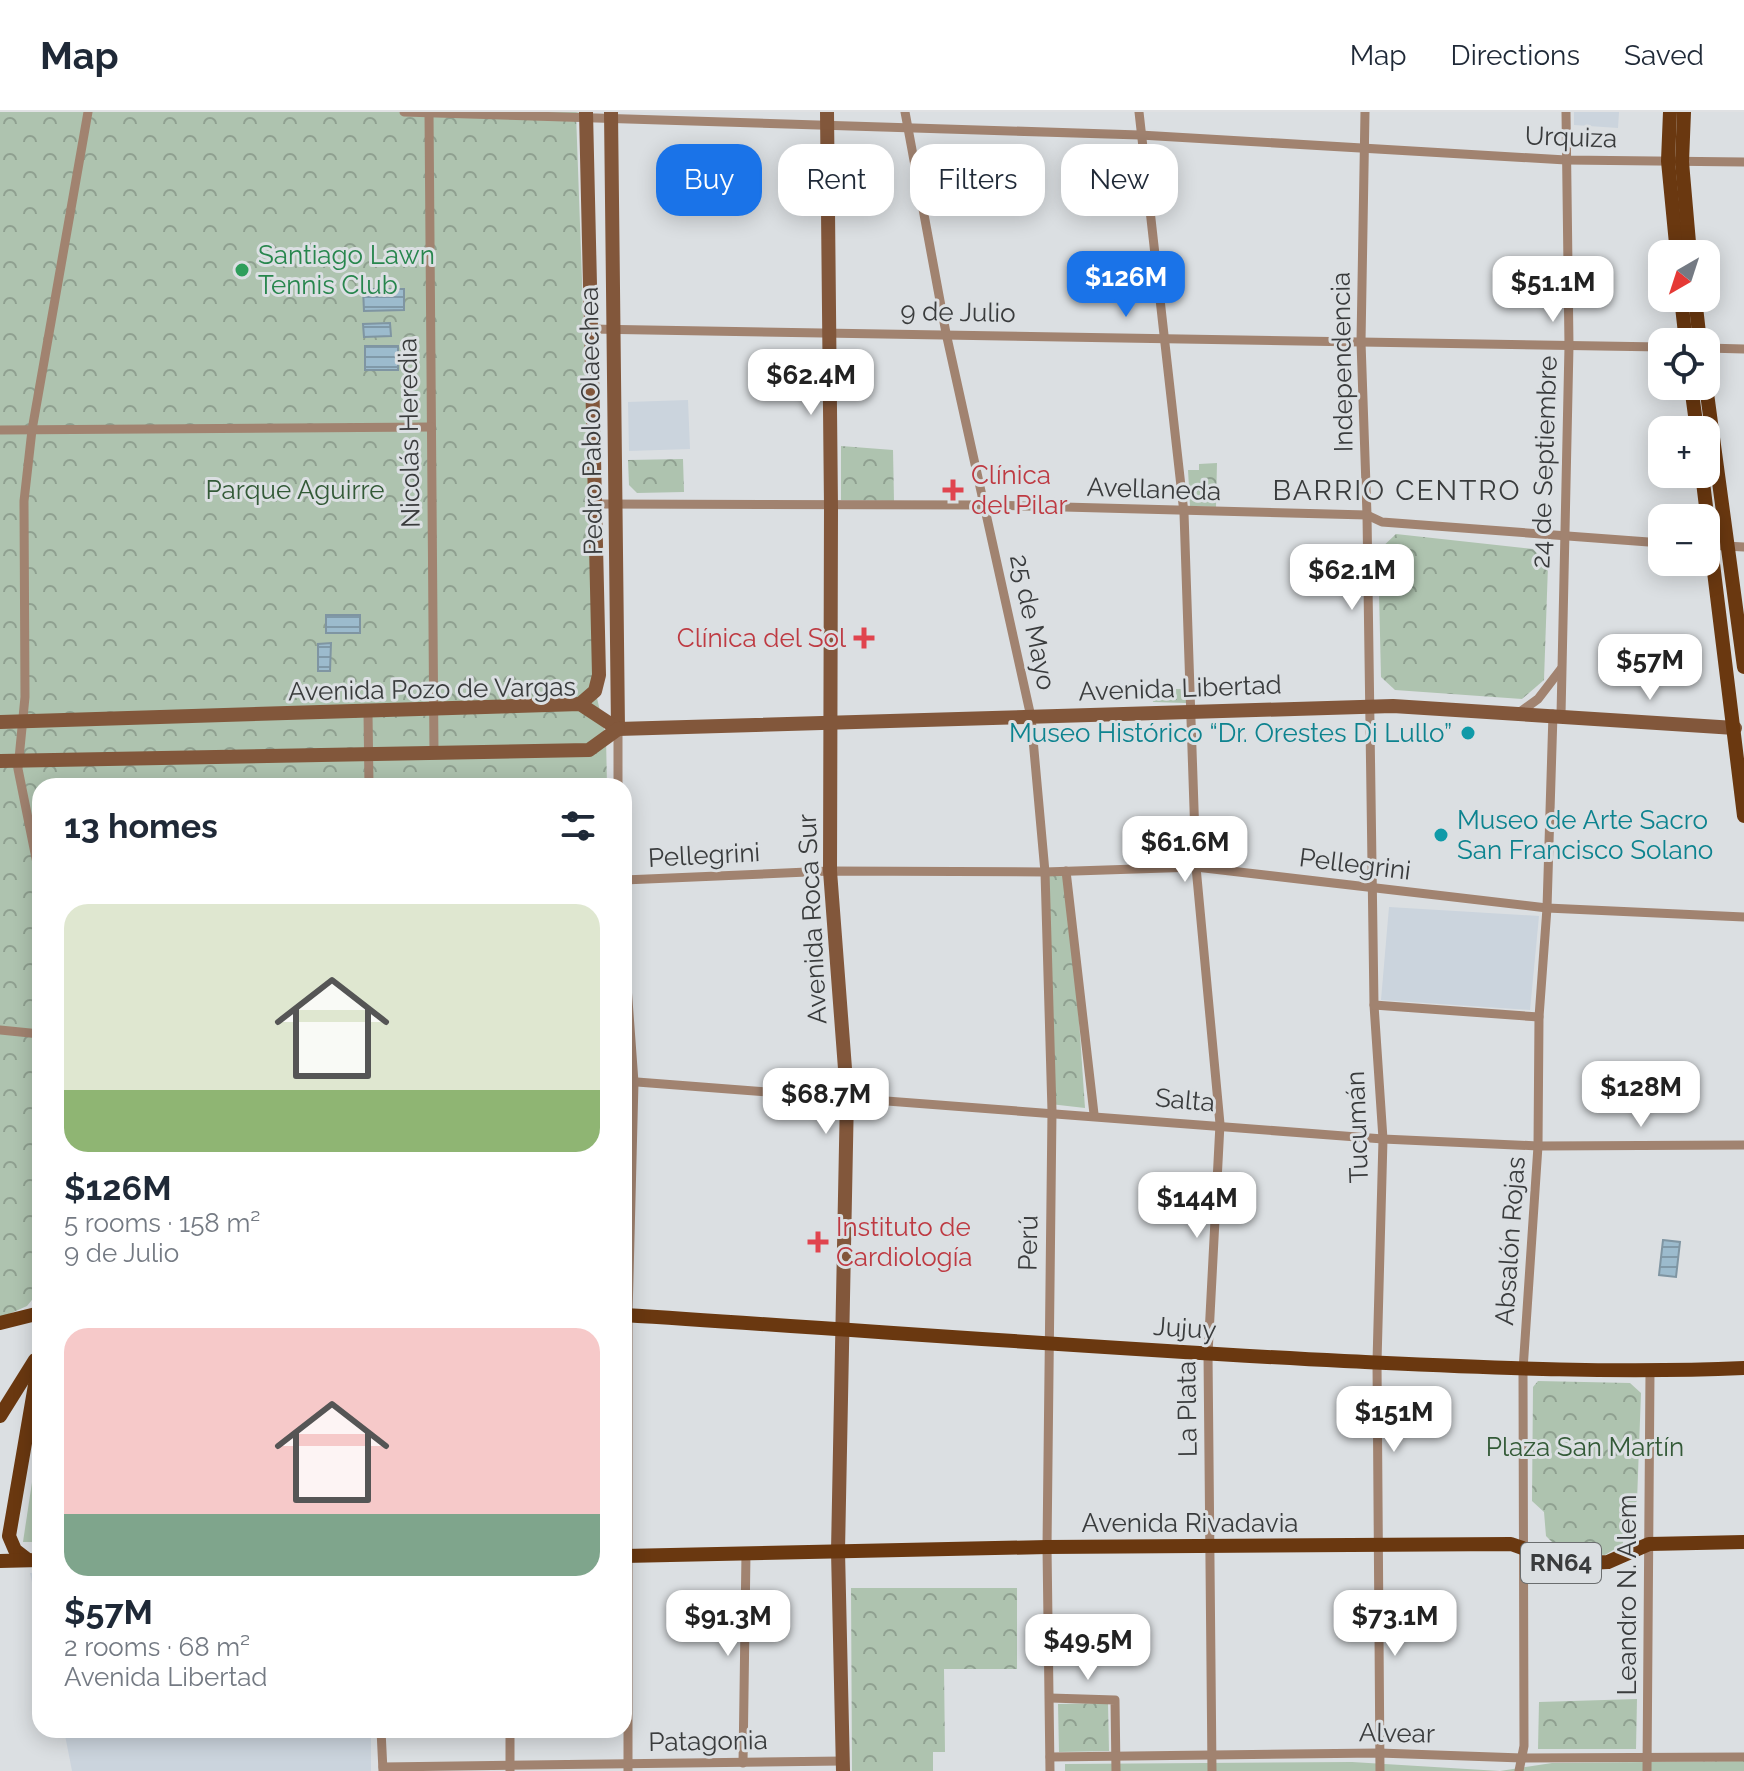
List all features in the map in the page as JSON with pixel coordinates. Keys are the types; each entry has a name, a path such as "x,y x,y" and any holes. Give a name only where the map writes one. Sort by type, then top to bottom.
{"main road":[{"path":"1670,112 1688,240"},
{"path":"1677,240 1675,162 1684,112"},
{"path":"1708,400 1744,667"},
{"path":"1714,576 1740,728 1744,816"},
{"path":"0,1323 32,1315"},
{"name":"Jujuy","path":"632,1315 1208,1354 1523,1370 1650,1372 1744,1368"},
{"path":"0,1416 32,1366"},
{"path":"32,1401 9,1536 15,1550 32,1559"},
{"name":"Avenida Rivadavia","path":"632,1556 1047,1547 1511,1544 1559,1563 1603,1563 1649,1544 1744,1542"},
{"path":"0,1561 32,1560"}],"street":[{"path":"32,840 19,778 24,501 32,430 88,112"},
{"name":"Urquiza","path":"404,112 827,119 908,129 1140,135 1566,160 1744,162"},
{"name":"Nicolás Heredia","path":"429,112 434,753"},
{"name":"25 de Mayo","path":"905,112 946,333 1031,717"},
{"name":"La Plata","path":"1139,112 1184,513 1196,867 1220,1124 1208,1354 1212,1771"},
{"name":"Independencia","path":"1365,112 1361,342 1370,707"},
{"name":"24 de Septiembre","path":"1557,714 1561,669 1569,346 1566,112"},
{"name":"Pedro Pablo Olaechea","path":"580,704 592,696 599,675 586,115"},
{"name":"Pedro Pablo Olaechea","path":"611,115 611,329 618,504 618,729"},
{"name":"Avenida Roca Sur","path":"827,119 831,507 830,871 847,1095 839,1329 838,1551 843,1766"},
{"name":"9 de Julio","path":"590,329 1164,336 1648,347"},
{"path":"1720,348 1744,349"},
{"path":"0,430 431,427"},
{"name":"Avellaneda","path":"594,504 985,505 1184,513 1367,515 1382,522 1648,542"},
{"path":"1720,546 1744,547"},
{"path":"1520,712 1538,699 1561,669"},
{"name":"Avenida Pozo de Vargas","path":"0,722 435,711 580,704 618,729"},
{"name":"Avenida Libertad","path":"618,729 1370,707 1557,714 1740,728"},
{"name":"Tucumán","path":"1370,707 1374,1005 1383,1139 1377,1362 1380,1771"},
{"path":"368,713 369,778"},
{"name":"Absalón Rojas","path":"1519,1771 1522,1758 1526,1549 1523,1370 1538,1146 1539,1017 1557,714"},
{"name":"Perú","path":"1031,717 1045,872 1052,1111 1047,1547 1050,1771"},
{"path":"0,761 589,750 618,729"},
{"path":"618,729 618,778"},
{"name":"Pellegrini","path":"632,880 830,871 1045,872 1196,867 1547,908 1744,917"},
{"path":"1066,871 1094,1114"},
{"path":"1374,1005 1539,1017"},
{"path":"0,1030 32,1033"},
{"name":"Salta","path":"632,1082 847,1095 1383,1139 1538,1146 1744,1145"},
{"path":"19,1318 32,1310"},
{"name":"Leandro N. Alem","path":"1647,1771 1650,1372"},
{"path":"743,1763 746,1553"},
{"path":"1050,1698 1115,1700 1116,1771"},
{"path":"381,1738 383,1769"},
{"path":"510,1738 510,1768"},
{"path":"628,1738 628,1768"},
{"name":"Alvear","path":"1050,1757 1379,1753 1522,1758 1744,1757"},
{"name":"Patagonia","path":"383,1769 628,1768 743,1763 843,1766"}],"shaded area":[{"path":"1574,112 1619,112 1618,128 1574,125"},
{"path":"688,400 690,449 629,451 628,402"},
{"path":"1389,907 1539,916 1530,1010 1381,1000"},
{"path":"66,1738 371,1738 371,1771 72,1771"}],"green space":[{"name":"Parque Aguirre","path":"0,112 580,112 576,113 597,698 606,737 607,778 32,778 32,1300 27,1306 0,1318"},
{"path":"841,446 893,450 894,501 841,500"},
{"path":"683,459 684,492 637,493 629,485 628,460"},
{"path":"1217,463 1216,507 1190,506 1188,470 1199,470 1199,464"},
{"path":"1396,534 1533,549 1548,565 1544,680 1522,699 1395,690 1381,677 1378,551"},
{"path":"1163,689 1186,689 1186,703 1153,702 1152,696 1163,696"},
{"path":"1048,873 1069,874 1085,1108 1050,1104"},
{"name":"Plaza San Martín","path":"1538,1381 1630,1383 1641,1393 1637,1501 1624,1515 1623,1544 1605,1555 1562,1552 1546,1536 1544,1512 1532,1501 1533,1387"},
{"path":"32,1482 32,1542 23,1542"},
{"path":"851,1588 1017,1588 1017,1669 944,1669 945,1752 933,1752 933,1771 852,1771"},
{"path":"1637,1699 1636,1749 1538,1749 1539,1702"},
{"path":"1108,1703 1109,1751 1059,1752 1058,1704"},
{"path":"1744,1761 1744,1771 1500,1771 1552,1763"},
{"path":"1352,1762 1500,1771 1065,1771 1065,1764"}],"water":[{"path":"363,289 404,289 404,310 364,311"},
{"path":"390,323 391,336 364,337 363,324"},
{"path":"365,346 398,346 398,370 365,370"},
{"path":"326,615 360,615 360,633 326,633"},
{"path":"331,643 330,671 318,671 318,644"},
{"path":"1663,1240 1680,1242 1676,1277 1659,1275"}],"place":[{"name":"Santiago Lawn Tennis Club","path":"242,270"},
{"name":"Clínica del Pilar","path":"953,490"},
{"name":"Clínica del Sol","path":"864,638"},
{"name":"Museo Histórico “Dr. Orestes Di Lullo”","path":"1468,733"},
{"name":"Museo de Arte Sacro San Francisco Solano","path":"1441,835"},
{"name":"Instituto de Cardiología","path":"818,1242"}],"district":[{"name":"BARRIO CENTRO","path":"1397,490"}]}
